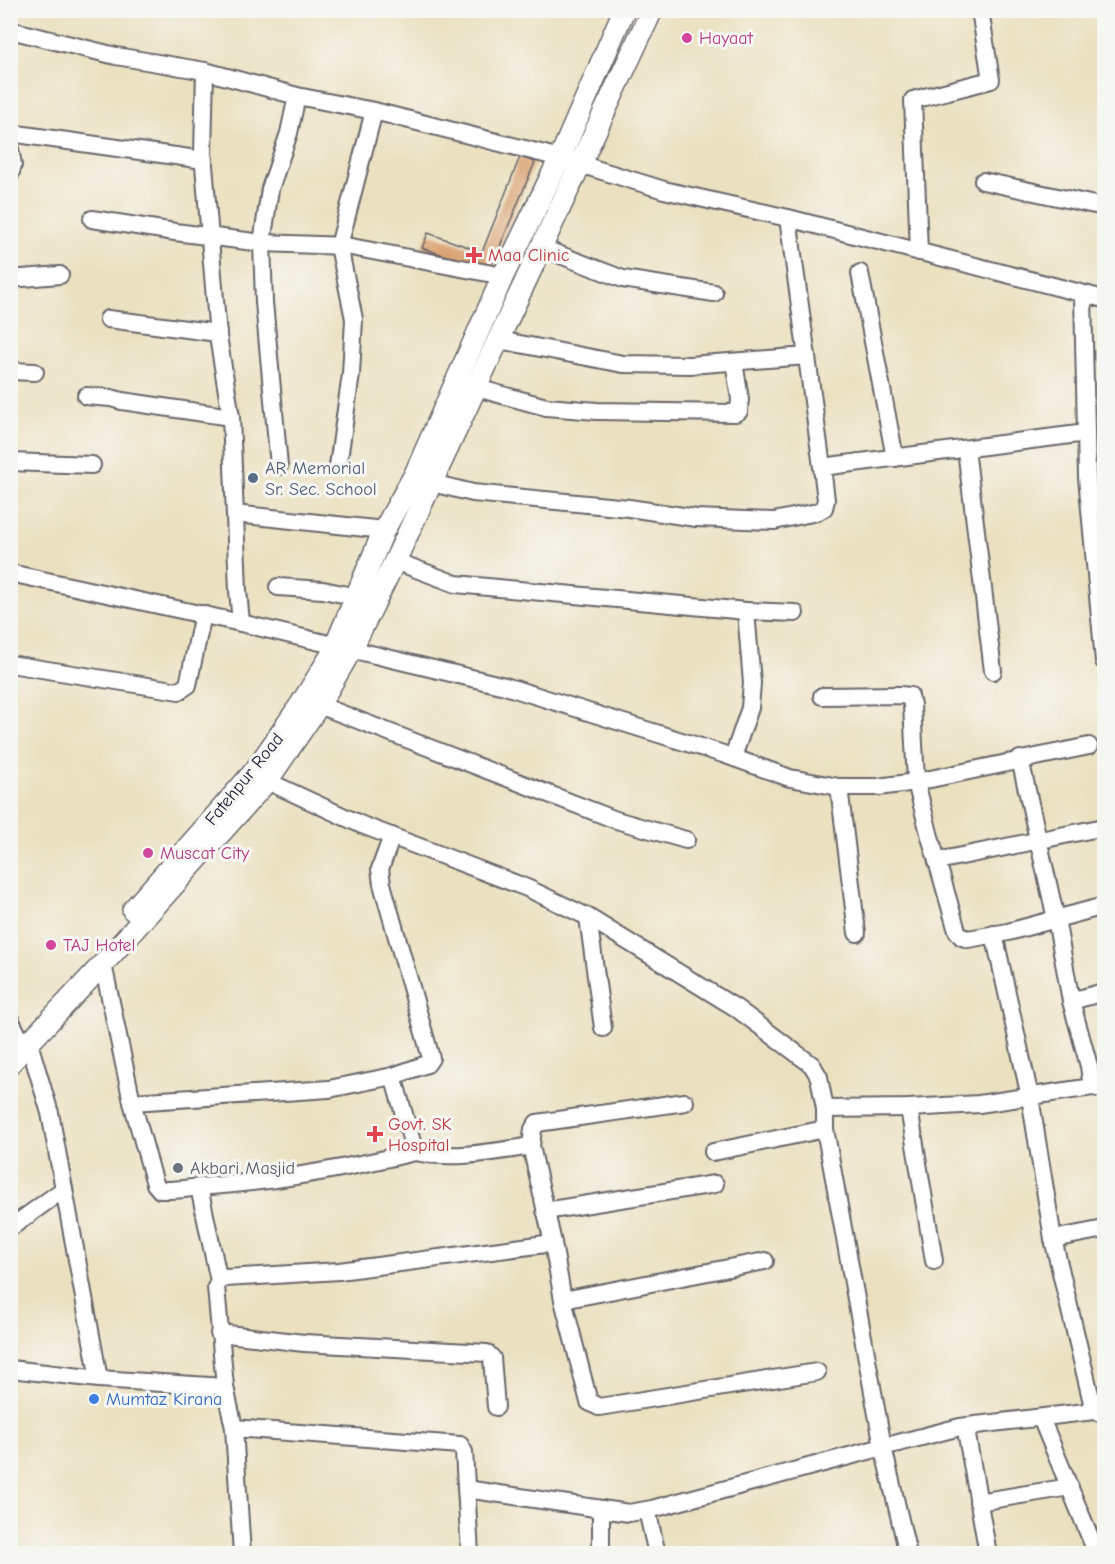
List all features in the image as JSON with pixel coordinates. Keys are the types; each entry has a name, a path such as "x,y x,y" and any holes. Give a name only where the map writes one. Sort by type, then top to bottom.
{"street":[{"name":"Fatehpur Road","path":"17,1035 98,950 254,772 344,648 357,597 384,530 416,474 503,276 560,158 624,10"},
{"path":"10,1063 17,1035 103,964 267,781 319,705 344,648 395,561 652,10"},
{"path":"919,252 913,100 991,80 980,10"},
{"path":"10,30 116,56 205,71 297,96 374,111 560,158 664,190 788,218 1083,295 1103,293"},
{"path":"205,71 204,160 218,333 231,417 237,590 241,622"},
{"path":"279,466 264,302 262,243 270,189 289,133 297,96"},
{"path":"338,466 351,374 354,319 339,246 374,111"},
{"path":"10,133 204,160"},
{"path":"10,149 13,165 10,175"},
{"path":"983,181 1104,207"},
{"path":"432,483 472,493 629,508 696,518 774,521 818,512 824,508 826,500 822,467 788,218"},
{"path":"92,219 262,243 339,246 503,276"},
{"path":"542,248 624,279 714,293"},
{"path":"860,273 895,458"},
{"path":"10,279 60,275"},
{"path":"1083,295 1087,477 1102,607 1104,661"},
{"path":"108,319 218,333"},
{"path":"499,340 623,364 690,365 807,356"},
{"path":"477,388 546,407 597,411 735,413 739,411 740,399 734,362"},
{"path":"10,371 35,372"},
{"path":"86,396 231,417"},
{"path":"822,467 1086,433"},
{"path":"966,449 993,671"},
{"path":"10,462 92,465"},
{"path":"235,514 384,530"},
{"path":"395,561 456,584 746,611 795,613"},
{"path":"10,573 241,622 505,686 733,757 790,778 839,787 878,787 916,782 1089,746"},
{"path":"278,587 323,590 357,597"},
{"path":"733,757 750,708 752,683 746,611"},
{"path":"10,664 179,691 188,685 203,614"},
{"path":"822,696 910,696 916,782 957,931 962,937 968,939 994,934 1104,906"},
{"path":"319,705 616,820 686,840"},
{"path":"825,1109 979,1104 1098,1088 1097,1066 1071,1001 1056,919 1020,759"},
{"path":"267,781 362,825 527,888 588,917 736,1008 812,1065 819,1077 825,1109 825,1129 883,1447 908,1554"},
{"path":"839,787 857,933"},
{"path":"937,861 1104,827"},
{"path":"132,1102 329,1089 393,1076 428,1064 431,1058 382,884 380,869 392,836"},
{"path":"588,917 603,1028"},
{"path":"465,1489 629,1513 960,1427 1099,1413 1053,1239 1030,1097 994,934"},
{"path":"103,964 132,1102 155,1184 160,1190 254,1183 357,1166 415,1152 449,1156 531,1146"},
{"path":"1071,1001 1104,992"},
{"path":"17,1035 50,1113 99,1379"},
{"path":"393,1076 415,1152"},
{"path":"685,1102 537,1123 533,1129 531,1146 553,1243 563,1300 589,1402 599,1407 817,1372"},
{"path":"909,1108 934,1261"},
{"path":"713,1152 825,1129"},
{"path":"545,1211 715,1184"},
{"path":"199,1187 219,1281"},
{"path":"10,1228 64,1189"},
{"path":"1053,1239 1104,1229"},
{"path":"242,1554 234,1428 225,1387 219,1333 216,1287 219,1281 225,1278 339,1271 553,1243"},
{"path":"563,1300 765,1261"},
{"path":"219,1333 304,1343 487,1353 492,1358 496,1407"},
{"path":"12,1366 99,1379 225,1387"},
{"path":"1041,1418 1097,1554"},
{"path":"976,1425 969,1429 966,1436 988,1554"},
{"path":"234,1428 460,1445 464,1452 470,1554"},
{"path":"978,1503 1070,1487"},
{"path":"601,1509 601,1554"},
{"path":"647,1510 657,1554"}],"building":[{"path":"520,157 535,162 490,270 422,248 428,233 482,252"}],"place":[{"name":"Hayaat","path":"687,38"},
{"name":"Maa Clinic","path":"474,255"},
{"name":"AR Memorial Sr. Sec. School","path":"253,478"},
{"name":"Muscat City","path":"148,853"},
{"name":"TAJ Hotel","path":"51,945"},
{"name":"Govt. SK Hospital","path":"375,1134"},
{"name":"Akbari Masjid","path":"178,1168"},
{"name":"Mumtaz Kirana","path":"94,1399"}]}
